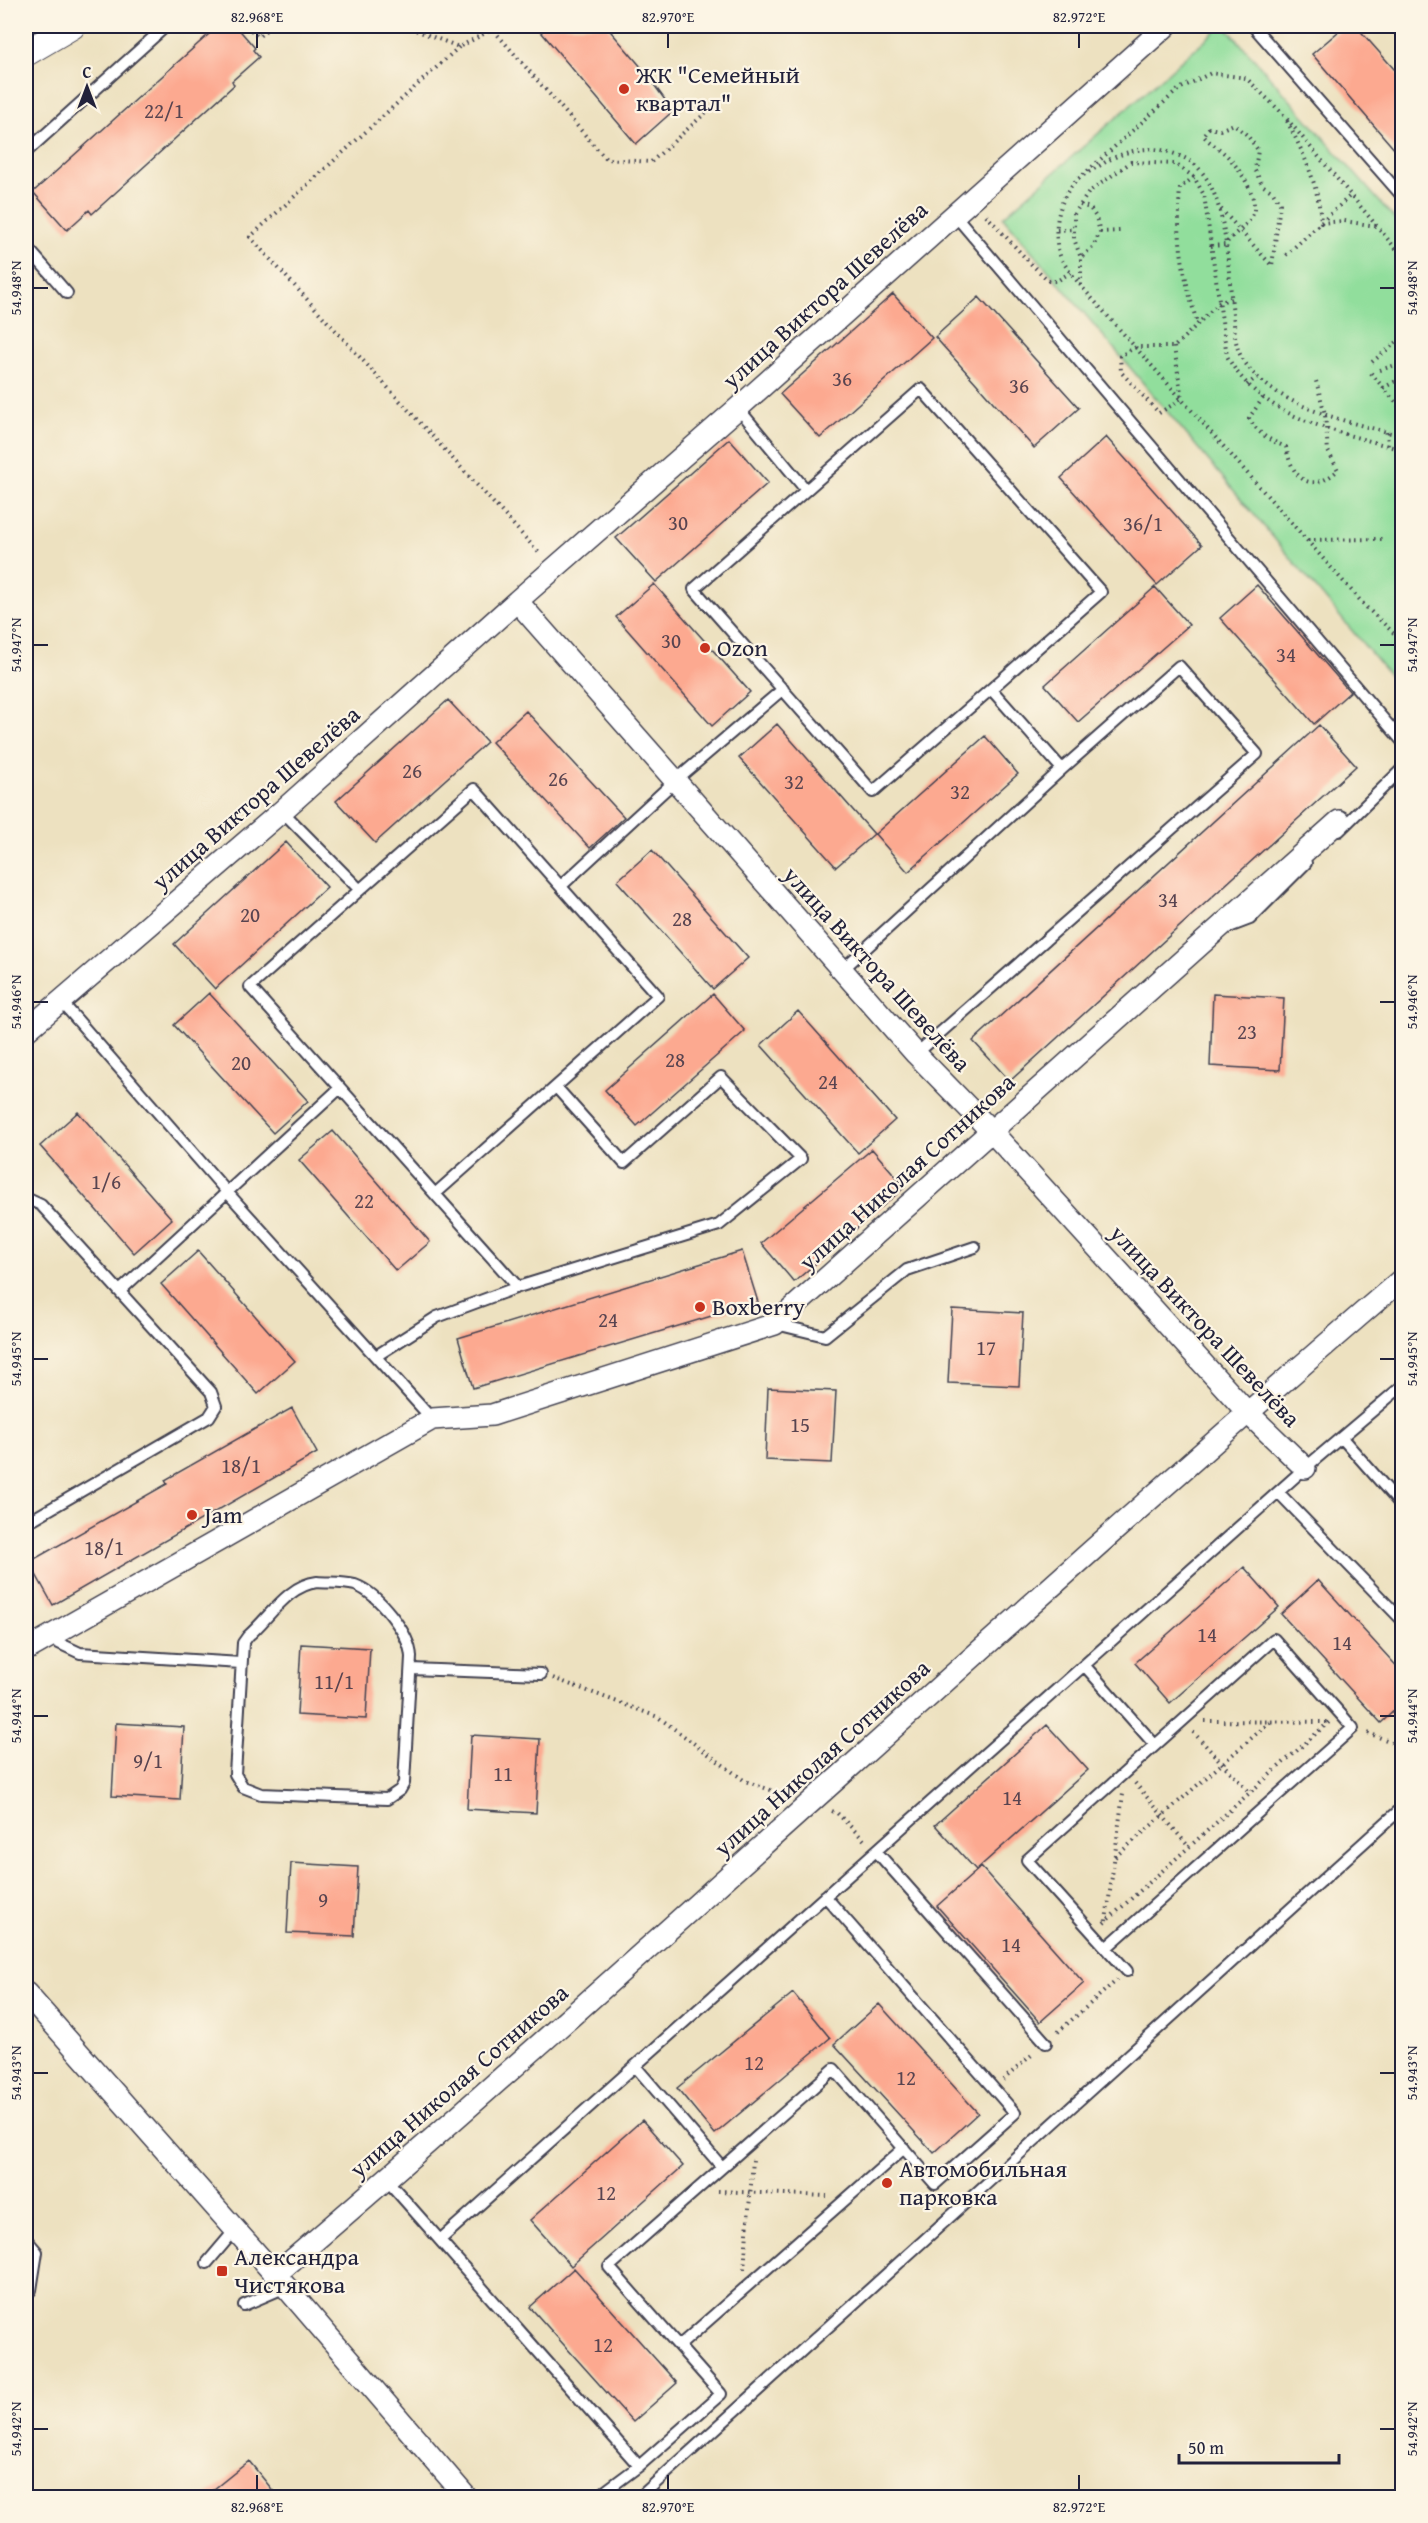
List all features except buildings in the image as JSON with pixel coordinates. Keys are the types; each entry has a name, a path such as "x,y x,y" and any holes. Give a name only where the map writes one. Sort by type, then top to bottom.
{"street":[{"path":"26,53 72,26"},
{"name":"улица Виктора Шевелёва","path":"26,1031 282,810 738,408 1166,26"},
{"name":"улица Виктора Шевелёва","path":"517,601 916,1054 992,1132 1247,1413 1305,1468"},
{"name":"улица Николая Сотникова","path":"26,1650 432,1419 492,1415 775,1324 1339,821"},
{"name":"улица Николая Сотникова","path":"280,2281 386,2179 1247,1413 1402,1279"},
{"path":"26,1993 280,2281 466,2498"}],"lane":[{"path":"26,152 166,26"},
{"path":"1253,26 1402,196"},
{"path":"1396,26 1402,33"},
{"path":"954,214 1402,741"},
{"path":"26,246 68,293"},
{"path":"921,389 1101,592 873,792 694,589 806,490 921,389"},
{"path":"738,408 806,490"},
{"path":"842,970 1179,666 1257,754 916,1054"},
{"path":"561,886 676,780 783,689"},
{"path":"991,689 1062,770"},
{"path":"1209,935 1250,919 1402,769"},
{"path":"435,1194 658,996 474,789 250,987 518,1287"},
{"path":"282,810 360,890"},
{"path":"60,1000 228,1192 432,1419"},
{"path":"376,1356 437,1317 518,1287 719,1225 801,1160 721,1077 624,1163 556,1087"},
{"path":"121,1290 340,1089"},
{"path":"26,1198 41,1205 121,1290 211,1392 216,1406 209,1417 26,1523"},
{"path":"775,1324 825,1336 907,1270 975,1247"},
{"path":"440,2240 1305,1468 1402,1386"},
{"path":"1342,1438 1402,1506"},
{"path":"1278,1492 1402,1620"},
{"path":"317,1582 347,1583 370,1593 406,1636 411,1650 404,1783 395,1795 377,1800 261,1794 243,1787 235,1774 242,1663 243,1643 248,1635 300,1586 317,1582"},
{"path":"48,1638 80,1653 242,1663"},
{"path":"1106,1948 1353,1728 1274,1640 1027,1860 1093,1934 1127,1971"},
{"path":"1084,1665 1155,1745"},
{"path":"411,1669 541,1674"},
{"path":"639,2498 1402,1808"},
{"path":"876,1851 1046,2043"},
{"path":"596,2498 639,2466 721,2394 609,2267 834,2069 935,2184 1016,2113 825,1896"},
{"path":"635,2066 722,2167"},
{"path":"679,2346 904,2148"},
{"path":"386,2179 639,2466"},
{"path":"207,2263 235,2230"},
{"path":"26,2239 37,2252 31,2290 26,2295"},
{"path":"244,2305 280,2281"}],"path":[{"path":"247,26 258,37 271,26"},
{"path":"405,26 459,47"},
{"path":"554,569 250,237 459,47 492,27 606,159 651,162 712,107"},
{"path":"1402,256 1282,112 1245,78 1211,73 1179,89 1074,183 1060,206 1057,230 1061,259 1081,286 1367,608 1398,638 1402,639"},
{"path":"1282,112 1314,180 1320,203 1321,223"},
{"path":"1074,183 1107,161 1129,151 1160,149 1188,159 1201,170 1220,208 1239,230 1272,266 1280,204 1273,192 1262,185 1255,170 1258,150 1247,135 1234,124 1220,130 1209,128 1203,135 1236,165 1247,184 1254,204 1252,217 1239,230 1234,233 1225,245 1211,246"},
{"path":"1081,286 1081,258 1074,239 1074,214 1089,192 1131,162 1175,164 1194,177 1204,195 1227,356 1237,374 1263,398 1299,419 1402,450"},
{"path":"1194,177 1180,188 1178,219 1182,270 1197,323"},
{"path":"1286,255 1351,195"},
{"path":"972,199 1049,281 1057,281 1071,272"},
{"path":"1080,205 1090,208 1096,217 1100,232 1093,247 1081,258"},
{"path":"1220,208 1237,347 1242,359 1257,377 1296,403 1325,414 1402,436"},
{"path":"1321,223 1344,221 1377,226"},
{"path":"1057,230 1074,229"},
{"path":"1100,232 1120,231"},
{"path":"1182,399 1159,413 1121,372 1120,356 1136,347 1174,347 1219,303 1231,298"},
{"path":"1372,362 1402,338"},
{"path":"1174,347 1182,399"},
{"path":"1380,370 1402,363"},
{"path":"1371,373 1402,410"},
{"path":"1247,385 1257,377"},
{"path":"1263,398 1249,418 1255,429 1266,439 1286,447 1288,458 1301,478 1313,484 1326,480 1338,470 1328,451 1325,414 1316,381"},
{"path":"1383,388 1394,382 1402,381"},
{"path":"1387,432 1389,446"},
{"path":"1307,540 1382,539"},
{"path":"541,1674 658,1717 744,1781 837,1813 876,1851"},
{"path":"1093,1934 1340,1713"},
{"path":"1183,1721 1330,1722"},
{"path":"1183,1721 1250,1793"},
{"path":"1115,1857 1270,1721"},
{"path":"1353,1728 1402,1746"},
{"path":"1126,1772 1189,1847"},
{"path":"1106,1921 1126,1772"},
{"path":"993,2088 1127,1971"},
{"path":"742,2291 755,2139"},
{"path":"696,2190 848,2197"}],"green space":[{"path":"1221,26 1225,26 1402,227 1402,690 1003,217"}],"place":[{"name":"ЖК \"Семейный квартал\"","path":"624,89"},
{"name":"Ozon","path":"705,648"},
{"name":"Boxberry","path":"700,1307"},
{"name":"Jam","path":"192,1515"},
{"name":"Автомобильная парковка","path":"887,2183"},
{"name":"Александра Чистякова","path":"222,2271"}]}
